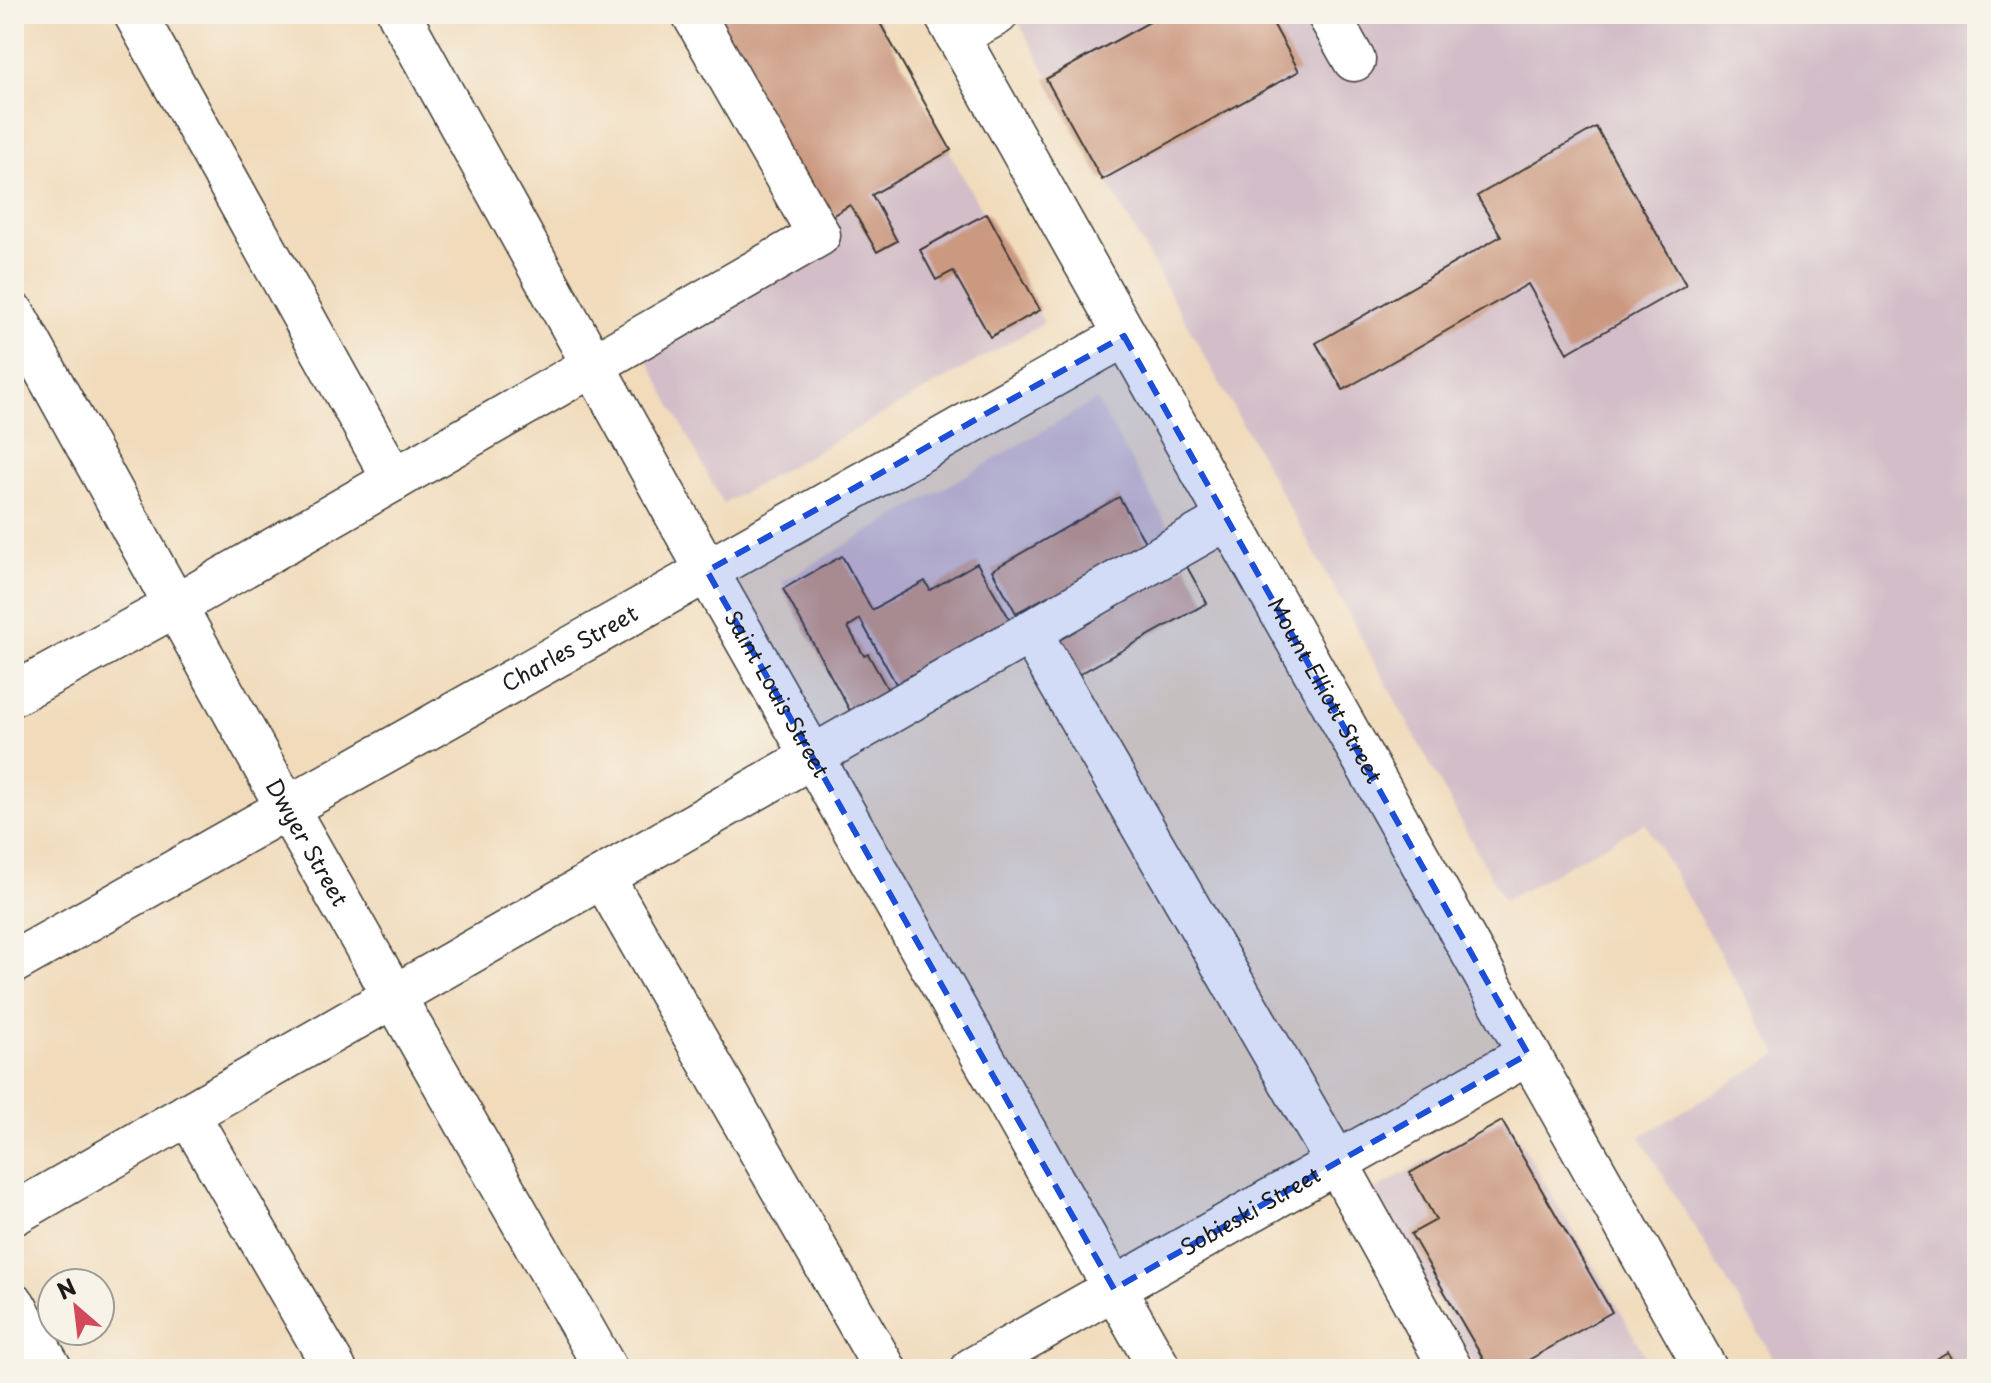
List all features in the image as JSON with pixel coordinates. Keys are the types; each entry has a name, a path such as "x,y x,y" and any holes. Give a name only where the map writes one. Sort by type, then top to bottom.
{"street":[{"path":"135,14 394,480"},
{"name":"Saint Louis Street","path":"399,14 707,571 1160,1369"},
{"path":"14,694 175,606 819,235 693,14"},
{"path":"951,25 997,14"},
{"path":"1328,14 1354,60"},
{"name":"Mount Elliott Street","path":"951,25 1706,1369"},
{"name":"Dwyer Street","path":"14,314 287,808 606,1369"},
{"name":"Charles Street","path":"14,962 1124,336"},
{"path":"14,1214 1227,519"},
{"path":"1030,632 1337,1163 1451,1369"},
{"path":"603,877 885,1369"},
{"name":"Sobieski Street","path":"972,1369 1528,1054"},
{"path":"188,1114 335,1369"},
{"path":"14,1304 51,1369"}],"highlighted area":[{"path":"1124,336 1528,1054 1114,1289 707,571"}],"shaded area":[{"path":"699,14 873,14 1044,323 723,504 643,351 828,247"},
{"path":"1014,14 1977,14 1977,1369 1780,1369 1640,1137 1778,1054 1645,823 1504,901 1348,613"},
{"path":"1096,400 1175,537 861,718 782,582"},
{"path":"1505,1115 1652,1369 1477,1369 1373,1191"}],"building":[{"path":"705,14 875,14 951,150 872,195 897,241 877,252 850,205 822,222"},
{"path":"1164,14 1268,14 1299,71 1102,180 1046,79"},
{"path":"1596,127 1686,285 1567,353 1528,284 1343,390 1316,343 1501,236 1477,196"},
{"path":"987,213 1040,310 990,337 953,271 936,280 920,250"},
{"path":"1119,497 1152,554 1055,609 1048,596 1016,613 992,570"},
{"path":"842,556 872,610 925,581 930,590 977,563 1012,623 964,650 961,647 896,684 860,619 848,627 864,656 868,654 892,697 854,718 783,589"},
{"path":"1186,565 1207,603 1076,676 1055,638"},
{"path":"1502,1121 1612,1312 1513,1369 1489,1369 1411,1234 1436,1220 1410,1173"},
{"path":"1948,1352 1958,1369 1918,1369"}]}
